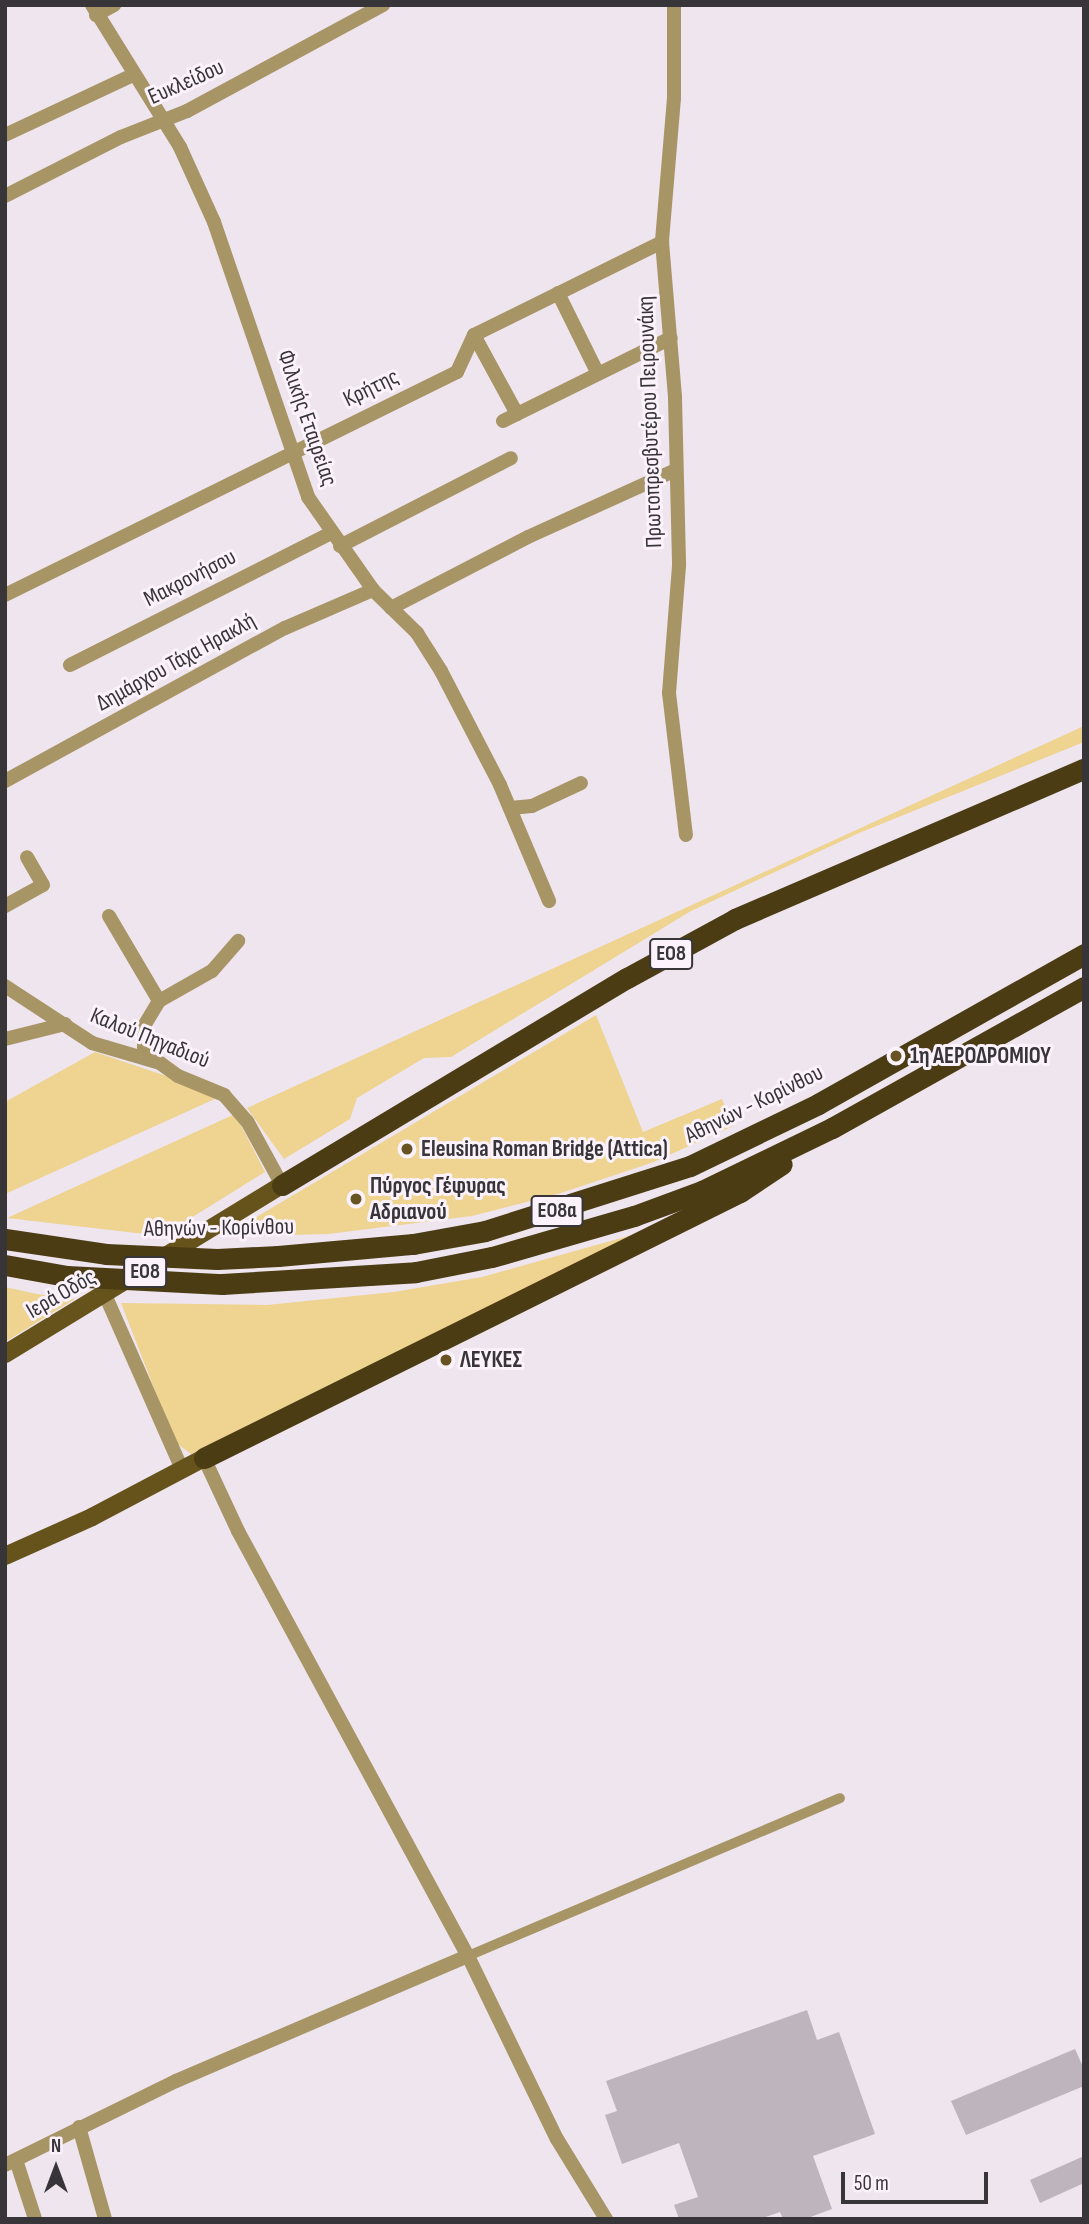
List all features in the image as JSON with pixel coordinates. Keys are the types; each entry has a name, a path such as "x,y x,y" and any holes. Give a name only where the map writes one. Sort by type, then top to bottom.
{"highway":[{"name":"ΕΟ8","path":"282,1185 626,978 735,919 1084,769"},
{"name":"Αθηνών - Κορίνθου","path":"6,1239 106,1254 217,1259 413,1244 485,1231 690,1166 818,1104 1084,954"},
{"path":"204,1458 740,1192 832,1128 1084,987"},
{"name":"ΕΟ8α","path":"5,1265 68,1276 222,1284 380,1275 492,1257 702,1191 832,1128"}],"main road":[{"name":"Ιερά Οδός","path":"5,1354 106,1297 282,1185"},
{"path":"5,1556 204,1458"}],"street":[{"path":"94,10 114,5"},
{"name":"Ευκλείδου","path":"6,193 160,119 187,111 383,5"},
{"name":"Πρωτοπρεσβυτέρου Πειρουνάκη","path":"675,5 674,98 662,242 671,338 679,592 669,641 669,693 687,835"},
{"name":"Φιλικής Εταιρείας","path":"94,10 180,147 214,222 308,497 373,590 417,633 441,671 510,808 549,901"},
{"path":"5,135 133,75"},
{"path":"517,414 474,335 662,242"},
{"path":"558,293 598,374"},
{"name":"Κρήτης","path":"5,595 457,372 474,335"},
{"path":"503,421 671,338"},
{"path":"340,546 511,458"},
{"path":"391,608 528,537 676,470"},
{"name":"Μακρονήσου","path":"69,664 331,533"},
{"name":"Δημάρχου Τάχα Ηρακλή","path":"5,781 285,628 373,590"},
{"path":"510,808 531,806 581,783"},
{"path":"5,906 43,885 27,857"},
{"path":"109,916 159,1000"},
{"path":"144,1057 144,1026 159,1000 212,971 238,941"},
{"name":"Καλού Πηγαδιού","path":"5,986 92,1043 144,1057 224,1095 247,1121 282,1185"},
{"path":"5,1039 65,1024"},
{"path":"106,1297 182,1469"},
{"path":"204,1458 238,1531 468,1956 556,2138 606,2219"},
{"path":"35,2219 10,2162 79,2127 468,1956"},
{"path":"79,2127 105,2219"}],"lane":[{"path":"468,1956 840,1798"}],"shaded area":[{"path":"1084,726 1084,742 859,833 691,911 451,1057 424,1058 357,1098 350,1119 284,1159 247,1108"},
{"path":"596,1015 643,1132 722,1099 733,1126 654,1162 561,1193 472,1216 328,1234 223,1237"},
{"path":"95,1052 196,1086 217,1098 5,1194 5,1102"},
{"path":"235,1114 265,1172 162,1236 7,1218"},
{"path":"664,1226 191,1454 175,1442 121,1303 267,1305 394,1292 482,1277"},
{"path":"5,1287 37,1294 75,1299 5,1342"}],"building":[{"path":"807,2010 817,2040 839,2032 875,2134 813,2156 832,2209 805,2219 783,2219 780,2212 760,2219 679,2219 674,2205 698,2197 679,2143 622,2164 605,2115 617,2111 606,2081"},
{"path":"1075,2049 1084,2069 1084,2086 966,2135 951,2101"},
{"path":"1084,2156 1084,2183 1040,2203 1030,2180"}],"place":[{"name":"1η ΑΕΡΟΔΡΟΜΙΟΥ","path":"896,1056"},
{"name":"Eleusina Roman Bridge (Attica)","path":"407,1149"},
{"name":"Πύργος Γέφυρας Αδριανού","path":"356,1199"},
{"name":"ΛΕΥΚΕΣ","path":"446,1360"}]}
